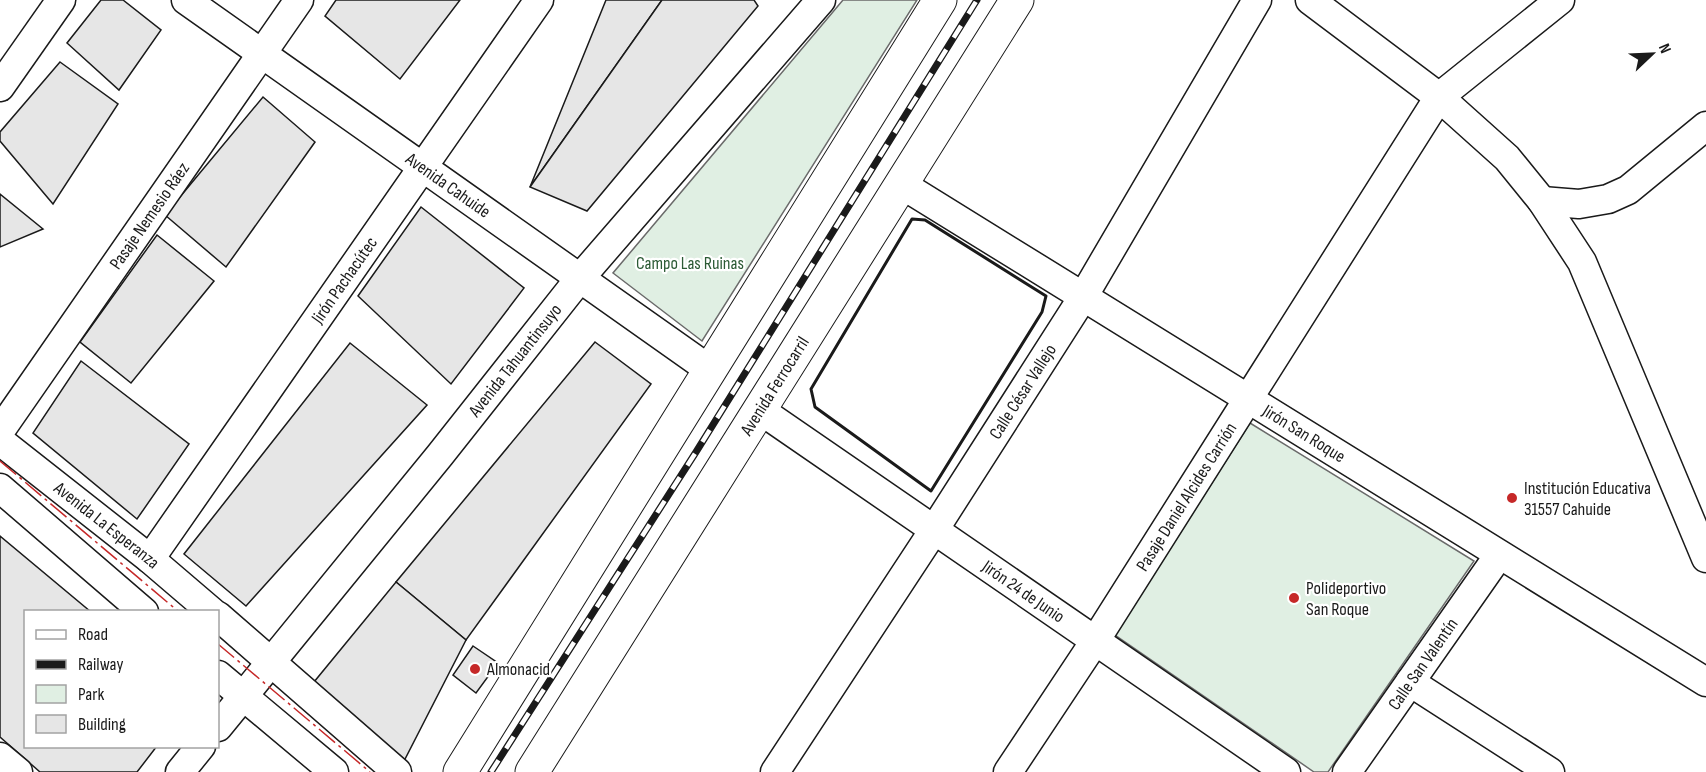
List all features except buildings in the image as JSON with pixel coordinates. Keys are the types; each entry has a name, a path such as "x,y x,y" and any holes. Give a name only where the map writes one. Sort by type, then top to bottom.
{"main road":[{"path":"460,772 940,0"},
{"name":"Avenida Ferrocarril","path":"532,772 1017,0"}],"street":[{"path":"0,87 61,0"},
{"name":"Avenida Cahuide","path":"186,0 710,370"},
{"name":"Pasaje Nemesio Ráez","path":"0,431 299,0"},
{"name":"Jirón Pachacútec","path":"150,559 539,0"},
{"name":"Avenida Tahuantinsuyo","path":"219,726 580,278 821,0"},
{"name":"Calle César Vallejo","path":"775,772 1083,297 1257,0"},
{"path":"1310,0 1439,97 1507,158 1542,201 1582,262 1706,558"},
{"name":"Pasaje Daniel Alcides Carrión","path":"1008,772 1095,641 1439,97 1560,0"},
{"path":"1542,201 1579,204 1608,199 1628,190 1705,129"},
{"name":"Jirón San Roque","path":"901,184 1706,682"},
{"name":"Jirón 24 de Junio","path":"759,410 1280,770"},
{"name":"Avenida La Esperanza","path":"0,441 150,559 210,610"},
{"path":"0,488 142,610"},
{"name":"Calle San Valentín","path":"1347,772 1499,555"},
{"path":"219,617 397,772"},
{"path":"219,676 334,772"},
{"path":"1410,682 1550,772"},
{"path":"180,772 200,748"},
{"path":"0,757 18,772"}],"green space":[{"name":"Campo Las Ruinas","path":"843,0 917,0 702,341 613,273"},
{"name":"Polideportivo San Roque","path":"1250,423 1474,561 1328,772 1314,772 1115,635"}],"railway":[{"path":"491,772 696,452 977,0"}],"wall":[{"path":"912,219 925,220 1046,296 1042,312 931,491 815,407 811,389 912,219"}],"power":[{"path":"0,461 177,610"},
{"path":"219,645 370,772"}],"place":[{"name":"Institución Educativa 31557 Cahuide","path":"1512,498"},
{"name":"Polideportivo San Roque","path":"1294,598"},
{"name":"Almonacid","path":"475,669"}]}
